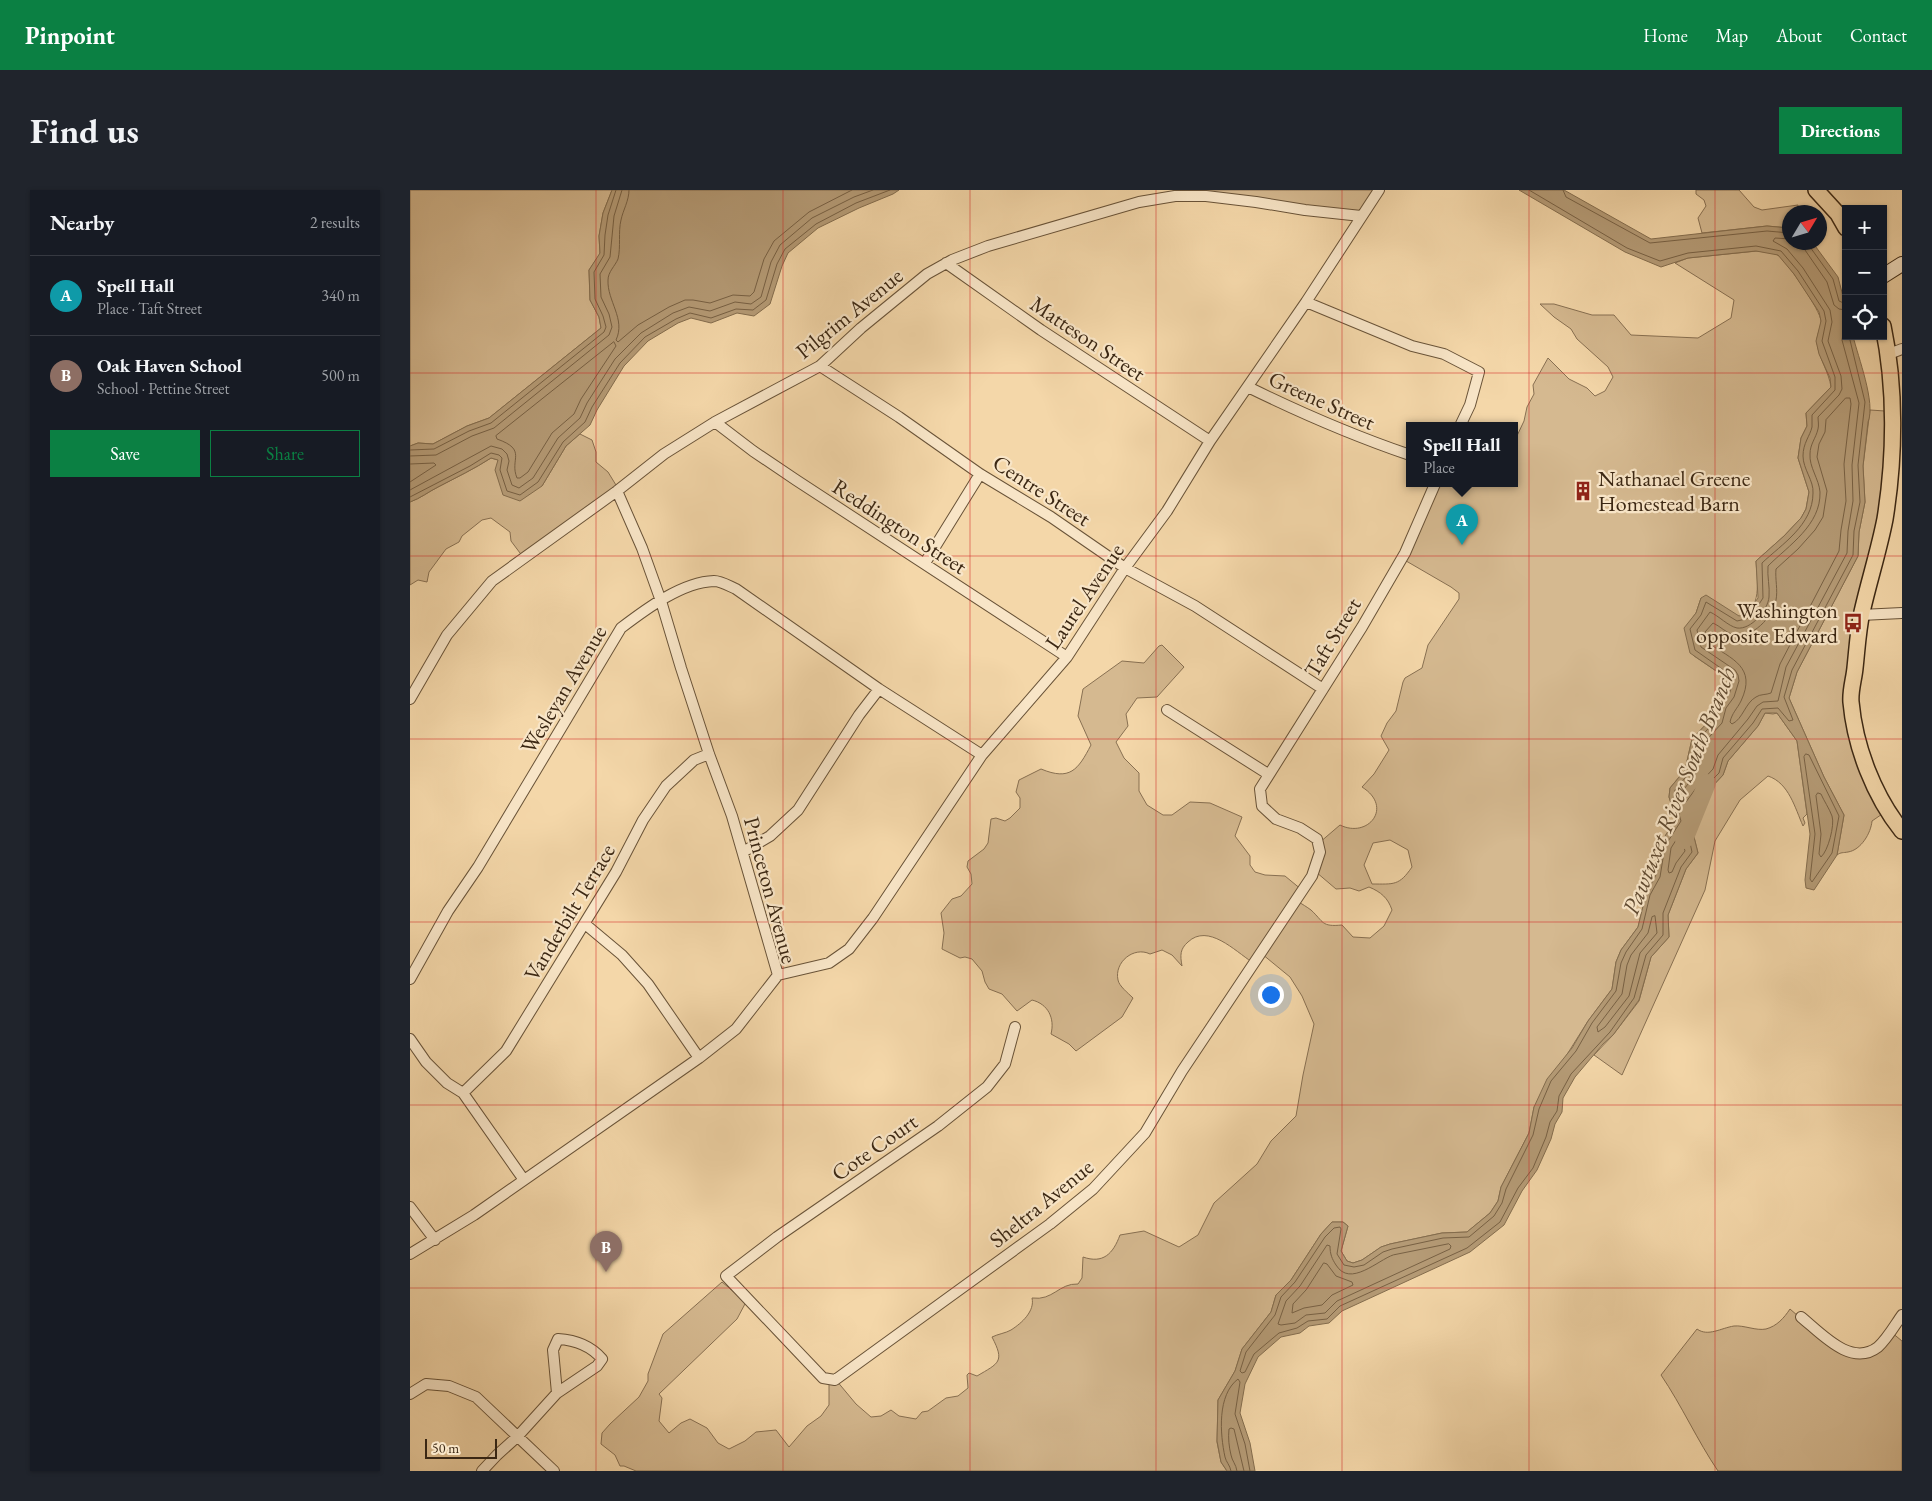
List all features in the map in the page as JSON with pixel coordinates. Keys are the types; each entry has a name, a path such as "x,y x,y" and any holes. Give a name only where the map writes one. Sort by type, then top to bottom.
{"main road":[{"path":"1816,190 1842,221"},
{"path":"1887,273 1902,264"},
{"path":"1887,334 1896,352 1891,470 1884,521 1861,615 1851,700 1858,744 1873,782 1902,831"}],"street":[{"name":"Laurel Avenue","path":"778,975 829,963 849,949 873,918 982,755 1067,657 1125,568 1167,511 1210,441 1306,302 1379,190"},
{"name":"Pilgrim Avenue","path":"410,699 447,635 492,581 617,491 664,454 715,422 820,366 861,328 927,274 946,263 988,246 1139,202 1176,196 1206,196 1361,216"},
{"name":"Matteson Street","path":"946,263 1041,330 1210,441"},
{"path":"1306,302 1412,346 1444,354 1479,372 1470,405 1462,422"},
{"name":"Centre Street","path":"820,366 899,417 980,474 1051,517 1125,568 1195,606 1323,688"},
{"name":"Greene Street","path":"1248,388 1306,416 1406,454"},
{"name":"Reddington Street","path":"715,422 788,475 926,563 1067,657"},
{"path":"926,563 980,474"},
{"name":"Taft Street","path":"1320,852 1316,839 1300,828 1276,819 1262,806 1260,788 1294,736 1404,553 1434,487"},
{"name":"Princeton Avenue","path":"410,1254 474,1215 699,1058 736,1029 778,975 732,816 680,668 661,601 642,548 617,491"},
{"name":"Wesleyan Avenue","path":"410,979 448,911 478,867 621,628 644,610 690,584 716,581 736,588 879,688 982,755"},
{"path":"1861,615 1902,614"},
{"path":"742,852 770,836 798,810 859,715 879,688"},
{"path":"1167,710 1268,774"},
{"name":"Vanderbilt Terrace","path":"463,1092 506,1052 616,872 643,820 666,786 694,760 709,754"},
{"name":"Sheltra Avenue","path":"726,1276 822,1378 835,1380 1050,1224 1093,1189 1139,1140 1182,1070 1312,876 1320,852"},
{"path":"585,924 622,955 648,984 699,1058"},
{"name":"Cote Court","path":"726,1276 776,1237 938,1126 987,1087 1005,1064 1014,1027"},
{"path":"410,1039 426,1062 447,1083 463,1092 524,1180"},
{"path":"410,1207 435,1240"},
{"path":"1802,1317 1837,1346 1854,1354 1868,1352 1879,1346 1902,1315"},
{"path":"482,1471 518,1436 557,1392 597,1366 602,1359 594,1350 569,1340 558,1339 553,1350 557,1392"},
{"path":"410,1394 426,1384 449,1386 476,1397 554,1471"}],"shaded area":[{"path":"410,190 612,190 603,213 599,236 600,254 589,270 590,300 599,317 601,328 489,418 467,426 433,444 418,443 410,446"},
{"path":"1173,190 1378,190 1363,214 1174,194"},
{"path":"1696,190 1739,190 1754,207 1762,210 1782,207 1782,227 1767,226 1702,233 1698,218 1706,206 1704,200 1696,194"},
{"path":"1757,251 1779,256 1796,277 1820,316 1821,324 1817,343 1831,387 1806,413 1807,426 1801,438 1798,458 1809,492 1806,509 1801,518 1784,536 1756,561 1757,594 1752,608 1739,617 1701,598 1696,613 1685,628 1694,656 1728,679 1724,694 1716,703 1712,718 1692,739 1685,770 1670,788 1669,797 1676,819 1660,844 1656,875 1646,894 1638,927 1621,950 1616,962 1612,989 1588,1021 1534,1107 1529,1133 1501,1187 1498,1201 1490,1213 1467,1232 1442,1233 1390,1244 1353,1263 1347,1261 1341,1251 1348,1226 1343,1222 1332,1222 1321,1234 1291,1280 1276,1295 1271,1312 1242,1349 1235,1371 1218,1400 1217,1442 1221,1462 1227,1471 636,1471 620,1466 615,1455 601,1444 602,1433 639,1397 648,1381 648,1374 663,1334 722,1282 746,1302 737,1319 659,1394 662,1398 659,1421 669,1433 681,1423 690,1419 707,1428 718,1443 729,1449 745,1441 756,1432 776,1430 789,1447 807,1426 821,1416 829,1405 829,1379 836,1380 856,1404 871,1417 881,1416 891,1410 899,1416 916,1419 922,1412 928,1411 946,1398 958,1396 968,1388 967,1375 969,1373 977,1376 995,1365 999,1357 992,1337 1011,1330 1019,1324 1032,1308 1032,1298 1045,1297 1071,1284 1078,1284 1082,1278 1083,1257 1096,1259 1106,1256 1114,1247 1120,1235 1144,1231 1179,1247 1198,1235 1214,1203 1257,1164 1271,1141 1296,1116 1314,1024 1302,996 1290,977 1262,954 1252,962 1230,946 1213,937 1196,937 1188,942 1182,950 1182,966 1172,955 1162,950 1150,954 1138,952 1132,954 1126,957 1119,967 1118,980 1120,985 1133,998 1122,1017 1076,1051 1069,1044 1051,1034 1052,1022 1046,1008 1032,1000 1017,1011 1002,994 989,989 982,971 972,959 960,958 942,949 944,933 941,913 952,899 961,896 972,884 971,874 967,867 968,861 984,849 988,843 991,819 996,818 1005,821 1020,808 1020,798 1016,792 1019,780 1041,769 1059,774 1066,773 1072,771 1082,761 1091,745 1078,716 1083,689 1122,661 1144,663 1162,645 1184,667 1157,697 1137,698 1126,714 1128,726 1116,742 1124,758 1139,773 1139,791 1147,805 1163,815 1172,815 1190,802 1210,803 1242,817 1235,836 1250,856 1250,865 1255,872 1265,875 1285,876 1302,890 1297,901 1311,910 1324,923 1342,925 1353,937 1370,938 1384,926 1392,910 1380,893 1369,887 1359,891 1350,888 1336,889 1316,872 1319,843 1340,825 1360,828 1374,819 1376,803 1371,795 1362,787 1374,774 1389,750 1381,736 1387,723 1396,711 1405,678 1422,668 1428,645 1459,599 1459,593 1451,587 1401,558 1433,487 1518,487 1518,434 1524,421 1527,407 1534,394 1533,385 1548,358 1569,379 1587,388 1595,396 1605,391 1613,377 1608,367 1577,339 1571,329 1540,304 1554,304 1592,315 1614,315 1631,335 1698,338 1731,318 1734,300 1675,263 1688,258","holes":["1390,840 1408,850 1412,867 1403,878 1395,883 1372,884 1364,865 1373,843"]},
{"path":"1870,410 1885,411 1892,459 1863,613 1854,721 1888,810 1872,821 1870,831 1857,848 1853,851 1837,855 1844,815 1824,777 1789,698 1797,672 1858,556 1859,532 1865,502 1863,466"},
{"path":"580,434 592,440 596,452 596,462 608,472 619,490 523,557 511,541 510,532 491,518 482,520 462,536 459,542 446,549 429,572 427,582 418,580 410,585 410,502 491,458 498,460 542,486 566,446"},
{"path":"1765,713 1777,713 1797,741 1807,814 1803,818 1805,823 1803,826 1786,790 1775,779 1768,776 1740,800 1715,841 1705,890 1622,1075 1594,1055 1613,1035 1639,1001 1651,957 1669,937 1668,915 1686,869 1698,853 1692,829 1692,816 1696,807 1723,775 1728,761 1758,726"},
{"path":"1790,1309 1830,1344 1870,1351 1891,1332 1902,1341 1902,1471 1718,1471 1661,1375 1697,1329 1706,1332 1742,1326 1766,1329 1780,1321"}],"water":[{"path":"612,190 899,190 818,228 788,253 770,304 754,316 737,313 711,323 691,318 678,323 648,341 624,366 590,425 566,446 542,486 520,501 503,495 495,470 498,460 491,458 410,502 410,446 418,443 433,444 467,426 489,418 601,328 599,317 590,300 589,270 600,253 599,236 603,213"},
{"path":"1519,190 1564,190 1651,239 1767,226 1782,227 1782,250 1818,250 1838,277 1842,292 1842,340 1854,340 1870,404 1863,466 1865,502 1859,532 1858,556 1797,672 1789,698 1824,777 1844,815 1837,855 1814,890 1806,888 1805,880 1810,834 1797,741 1777,713 1765,713 1758,726 1728,761 1723,775 1696,807 1692,816 1692,829 1698,853 1686,869 1668,915 1669,937 1651,957 1639,1000 1613,1035 1575,1077 1563,1098 1562,1112 1555,1124 1551,1139 1537,1170 1522,1191 1504,1225 1470,1252 1342,1311 1329,1323 1309,1326 1300,1333 1281,1337 1258,1357 1245,1384 1240,1413 1250,1443 1255,1471 1227,1471 1221,1462 1217,1441 1218,1400 1235,1371 1242,1349 1271,1312 1276,1295 1291,1280 1321,1234 1332,1222 1343,1222 1348,1226 1341,1251 1347,1261 1353,1263 1390,1244 1442,1233 1467,1232 1490,1213 1498,1201 1501,1187 1529,1133 1534,1107 1547,1079 1572,1048 1588,1021 1612,989 1616,962 1621,950 1638,927 1646,894 1656,875 1660,844 1676,819 1669,797 1670,788 1685,770 1692,739 1712,718 1716,703 1724,694 1728,679 1690,653 1684,628 1696,613 1701,598 1706,595 1739,616 1746,614 1758,598 1756,561 1784,536 1801,518 1806,509 1809,492 1798,458 1801,438 1807,426 1806,413 1831,387 1830,378 1819,354 1816,341 1821,321 1819,312 1794,274 1778,255 1756,251 1688,258 1661,267 1625,252"}],"waterway":[{"name":"Pawtuxet River South Branch","path":"1684,840 1707,783"}],"place":[{"name":"Nathanael Greene Homestead Barn","path":"1583,491"},
{"name":"Spell Hall","path":"1462,545"},
{"name":"Washington opposite Edward","path":"1853,623"},
{"name":"Oak Haven School","path":"606,1272"}]}
